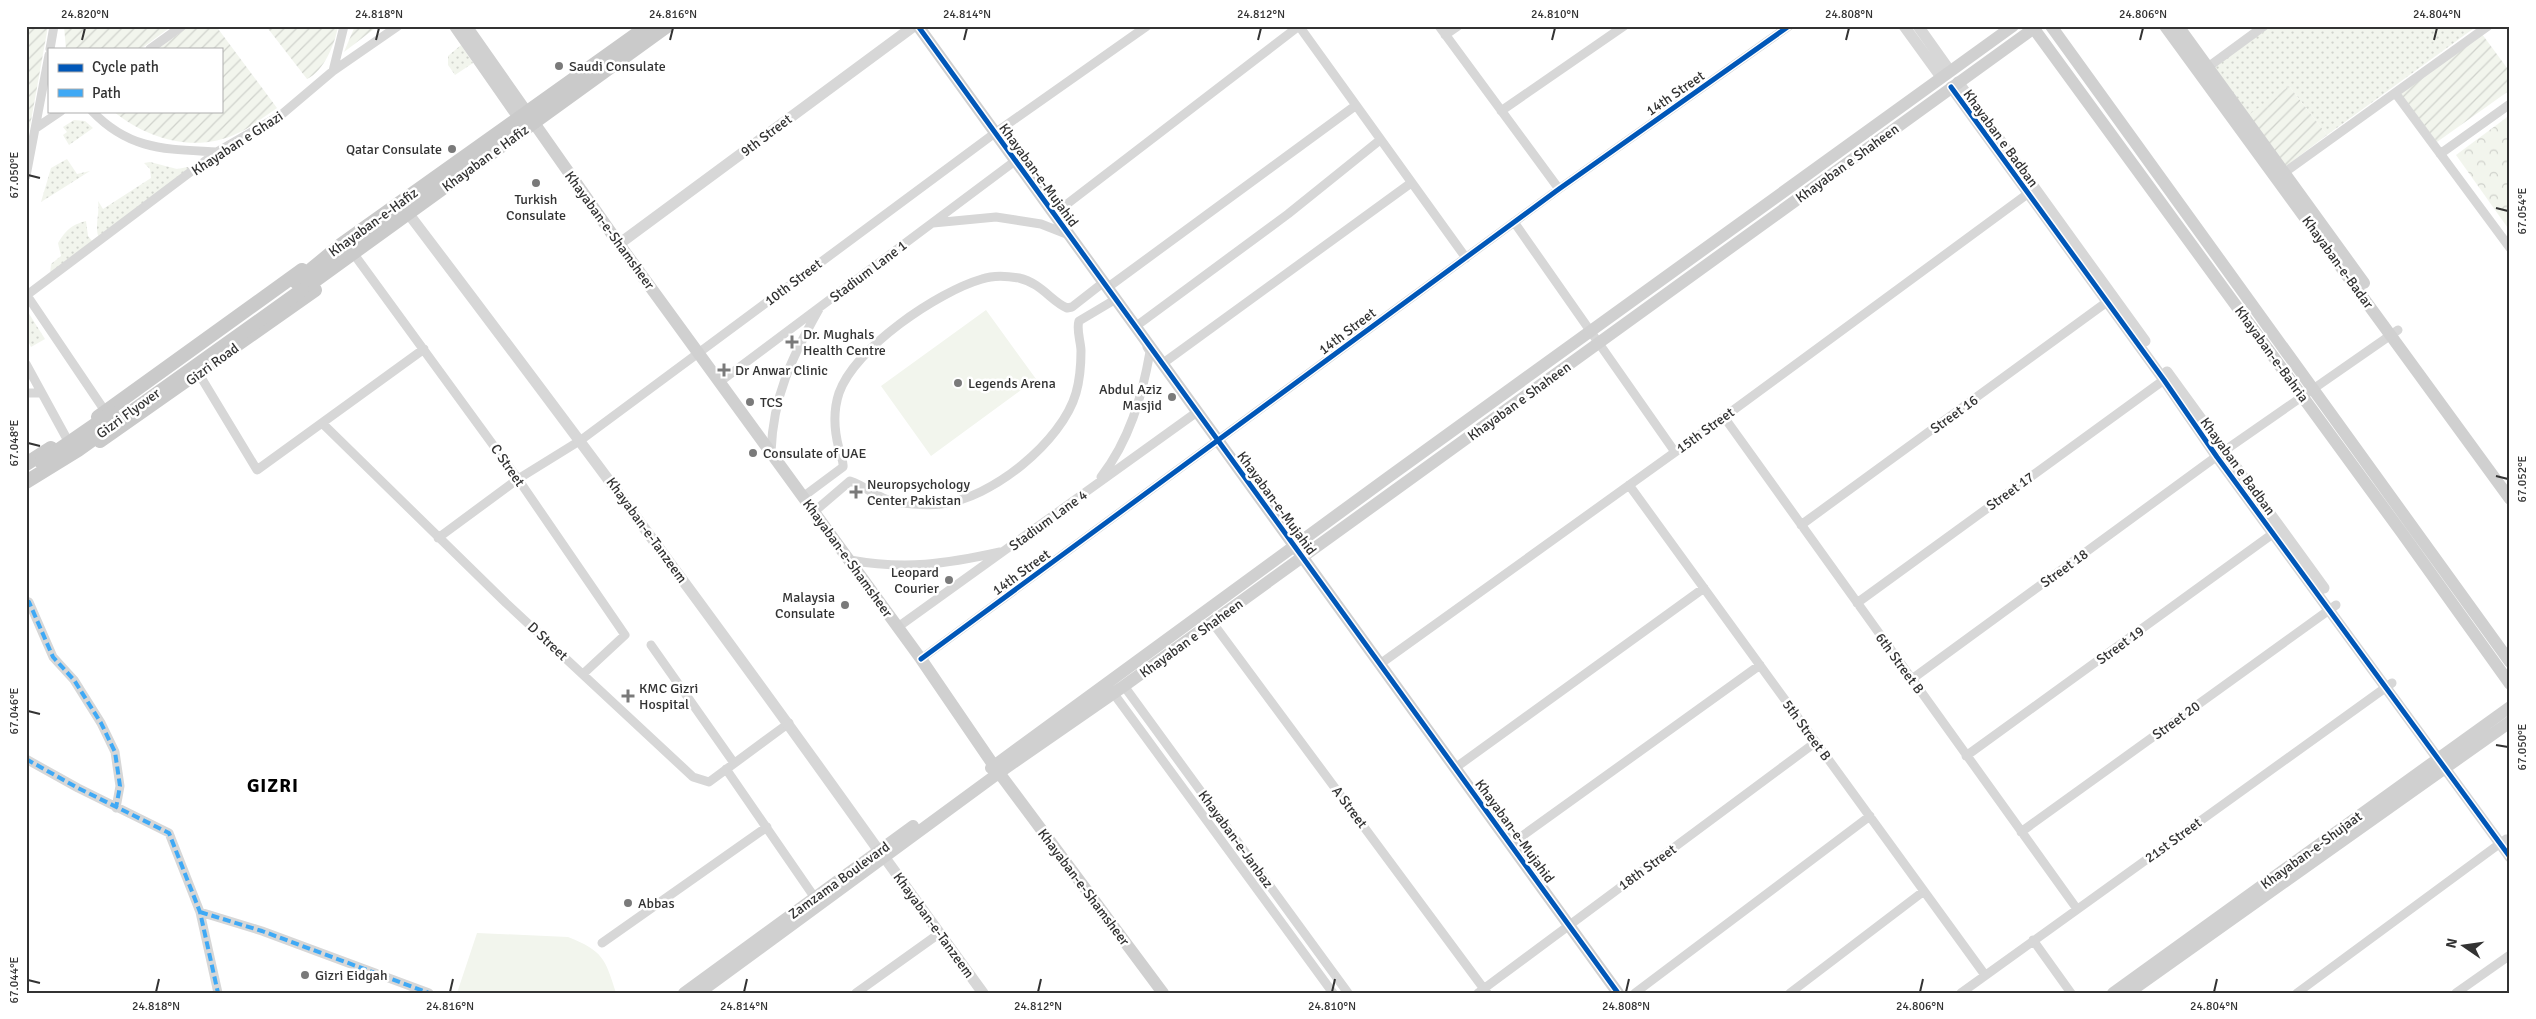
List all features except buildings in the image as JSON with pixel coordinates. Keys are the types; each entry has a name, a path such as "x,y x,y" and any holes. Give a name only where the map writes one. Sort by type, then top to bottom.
{"main road":[{"path":"455,26 527,121"},
{"path":"466,26 527,121"},
{"name":"Khayaban-e-Hafiz","path":"299,286 342,244 527,121 648,26"},
{"name":"Khayaban e Hafiz","path":"388,227 527,121 668,26"},
{"name":"Khayaban-e-Mujahid","path":"918,26 1618,993"},
{"name":"Khayaban e Shaheen","path":"997,769 1295,546 2013,26"},
{"name":"Khayaban-e-Bahria","path":"2051,26 2510,684"},
{"name":"Khayaban-e-Badar","path":"2165,26 2204,71 2394,332 2510,484"},
{"name":"Khayaban-e-Badar","path":"2178,26 2204,71"},
{"name":"Khayaban e Shaheen","path":"997,769 1119,690 2034,27"},
{"name":"Khayaban-e-Bahria","path":"2034,27 2510,662"},
{"name":"Khayaban-e-Shamsheer","path":"527,121 721,381 921,659 997,769 1163,993"},
{"name":"Gizri Road","path":"26,488 116,431 199,374 344,268 356,254 388,227"},
{"name":"Gizri Road","path":"30,460 68,439 294,275 342,244"},
{"path":"299,286 356,254"},
{"name":"Gizri Flyover","path":"26,472 299,286"},
{"name":"Gizri Flyover","path":"26,482 78,450 299,286"},
{"name":"Khayaban-e-Badar","path":"2394,332 2510,499"},
{"name":"Khayaban-e-Shujaat","path":"2128,993 2443,761 2510,707"},
{"name":"Khayaban-e-Shujaat","path":"2113,993 2443,761 2510,722"},
{"name":"Zamzama Boulevard","path":"699,993 997,769"},
{"name":"Zamzama Boulevard","path":"684,993 815,898 882,855"}],"street":[{"path":"50,48 54,26"},
{"path":"151,48 182,26"},
{"path":"333,71 344,26"},
{"name":"Khayaban e Ghazi","path":"27,295 217,152 281,115 333,71 398,26"},
{"name":"9th Street","path":"619,244 914,26"},
{"name":"10th Street","path":"438,538 518,479 580,440 995,133 1147,26"},
{"path":"1054,214 1299,26 1466,258"},
{"path":"1439,26 1558,189"},
{"path":"1445,35 1458,26"},
{"path":"1501,111 1624,26"},
{"name":"14th Street","path":"921,659 1558,189 1789,26"},
{"path":"1904,26 1945,74"},
{"path":"1918,26 1945,74"},
{"path":"2204,71 2264,26"},
{"path":"2280,176 2488,26"},
{"path":"26,176 48,61"},
{"name":"Khayaban e Badban","path":"1954,85 2443,761 2505,842 2510,857"},
{"path":"2396,94 2510,248"},
{"path":"2440,154 2510,104"},
{"path":"804,496 844,465 836,436 835,410 839,393 847,375 873,346 905,321 945,296 982,278 992,277 1021,279 1036,285 1067,308 1105,285 1355,106"},
{"path":"36,128 60,112"},
{"path":"93,112 115,130 154,148 217,152"},
{"path":"1095,486 1115,459 1144,390 1150,352 1137,329 1288,214 1380,140"},
{"name":"Stadium Lane 1","path":"721,381 1015,161"},
{"path":"1162,364 1411,183"},
{"name":"15th Street","path":"1380,664 1675,452 2031,191"},
{"name":"Khayaban-e-Tanzeem","path":"408,213 580,440 983,993"},
{"path":"931,224 996,217 1041,224 1069,235"},
{"path":"1514,222 1675,452"},
{"name":"C Street","path":"356,254 518,479 624,635 583,674"},
{"path":"27,295 106,411 116,431"},
{"path":"815,511 850,481 873,494 893,501 942,504 979,491 1017,470 1036,454 1049,439 1076,394 1081,365 1078,325 1088,314 1116,299"},
{"name":"Street 16","path":"1801,525 2110,300"},
{"path":"1081,301 1088,314"},
{"path":"771,452 776,404 791,359 820,307"},
{"name":"Street 18","path":"1912,679 2220,453 2394,332"},
{"path":"199,374 257,470 424,349"},
{"path":"26,364 68,439"},
{"name":"Street 17","path":"1857,603 2167,378"},
{"path":"26,393 41,393"},
{"name":"Stadium Lane 4","path":"898,628 1197,412"},
{"name":"6th Street B","path":"1724,416 2077,909"},
{"name":"D Street","path":"322,423 438,538 694,777 709,782 788,723"},
{"path":"820,484 830,498"},
{"name":"5th Street B","path":"1629,485 1985,975"},
{"name":"Street 19","path":"1966,756 2277,531"},
{"path":"850,560 876,565 927,566 1004,551"},
{"path":"1455,768 1704,588"},
{"path":"26,602 29,602 53,657 74,680 101,723 115,752 120,786 116,808"},
{"name":"Street 20","path":"2021,832 2333,607"},
{"name":"A Street","path":"1212,622 1483,991"},
{"path":"651,645 734,763"},
{"path":"1511,844 1760,665"},
{"name":"21st Street","path":"1961,993 2389,685"},
{"name":"Khayaban-e-Janbaz","path":"1119,690 1332,993"},
{"name":"Khayaban-e-Janbaz","path":"1119,690 1348,993"},
{"name":"18th Street","path":"1483,991 1816,742"},
{"path":"26,759 116,808 169,833 200,912 218,993"},
{"path":"726,769 815,898"},
{"path":"1635,993 1870,816"},
{"path":"602,943 767,827"},
{"path":"2297,993 2505,842"},
{"path":"1790,993 1924,891"},
{"path":"200,912 262,931 429,993"},
{"path":"856,993 940,933"},
{"path":"2033,940 2071,993"},
{"path":"2456,993 2510,955"}],"green space":[{"path":"26,26 48,26 29,132 26,131"},
{"path":"64,26 172,26 142,48 66,48"},
{"path":"189,26 216,26 277,108 238,133 206,142 189,143 172,140 156,136 141,129 114,112 222,112 222,48 159,48"},
{"path":"266,26 338,26 328,56 319,70 307,79"},
{"path":"355,26 378,26 344,52"},
{"path":"2269,26 2477,26 2327,135 2289,86 2248,117 2212,68"},
{"path":"2482,34 2510,72 2510,90 2437,142 2400,94"},
{"path":"461,45 473,63 455,75 448,65 448,56"},
{"path":"2289,86 2327,135 2285,167 2247,116"},
{"path":"2510,115 2510,231 2456,155"},
{"path":"74,120 85,121 93,128 69,145 63,135 67,132 63,127"},
{"path":"67,159 77,174 90,171 41,202 51,168"},
{"path":"150,162 177,169 188,167 189,170 99,238 97,229 98,201 103,209 151,178 150,169 144,163"},
{"path":"86,221 88,236 93,242 50,274 51,264 61,256 58,243 61,238 73,226"},
{"path":"26,309 45,339 31,347 26,337"},
{"name":"Legends Arena","path":"986,310 1036,379 931,456 881,386"},
{"path":"477,933 568,937 580,942 601,957 609,971 616,993 457,993"}],"marked path":[{"path":"26,601 29,602 53,657 74,680 101,723 115,752 120,786 116,808"},
{"path":"26,759 78,788 169,833 200,912 218,993"},
{"path":"200,912 262,931 429,993"}],"cycle path":[{"path":"918,26 1618,993"},
{"path":"921,659 1559,189 1789,26"},
{"path":"1951,87 2164,380 2217,457 2510,857"}],"place":[{"name":"Saudi Consulate","path":"559,66"},
{"name":"Qatar Consulate","path":"452,149"},
{"name":"Turkish Consulate","path":"536,183"},
{"name":"Dr. Mughals Health Centre","path":"792,342"},
{"name":"Dr Anwar Clinic","path":"724,370"},
{"name":"Legends Arena","path":"958,383"},
{"name":"Abdul Aziz Masjid","path":"1172,397"},
{"name":"TCS","path":"750,402"},
{"name":"Consulate of UAE","path":"753,453"},
{"name":"Neuropsychology Center Pakistan","path":"856,492"},
{"name":"Leopard Courier","path":"949,580"},
{"name":"Malaysia Consulate","path":"845,605"},
{"name":"KMC Gizri Hospital","path":"628,696"},
{"name":"Abbas","path":"628,903"},
{"name":"Gizri Eidgah","path":"305,975"}],"district":[{"name":"GIZRI","path":"273,785"}]}
